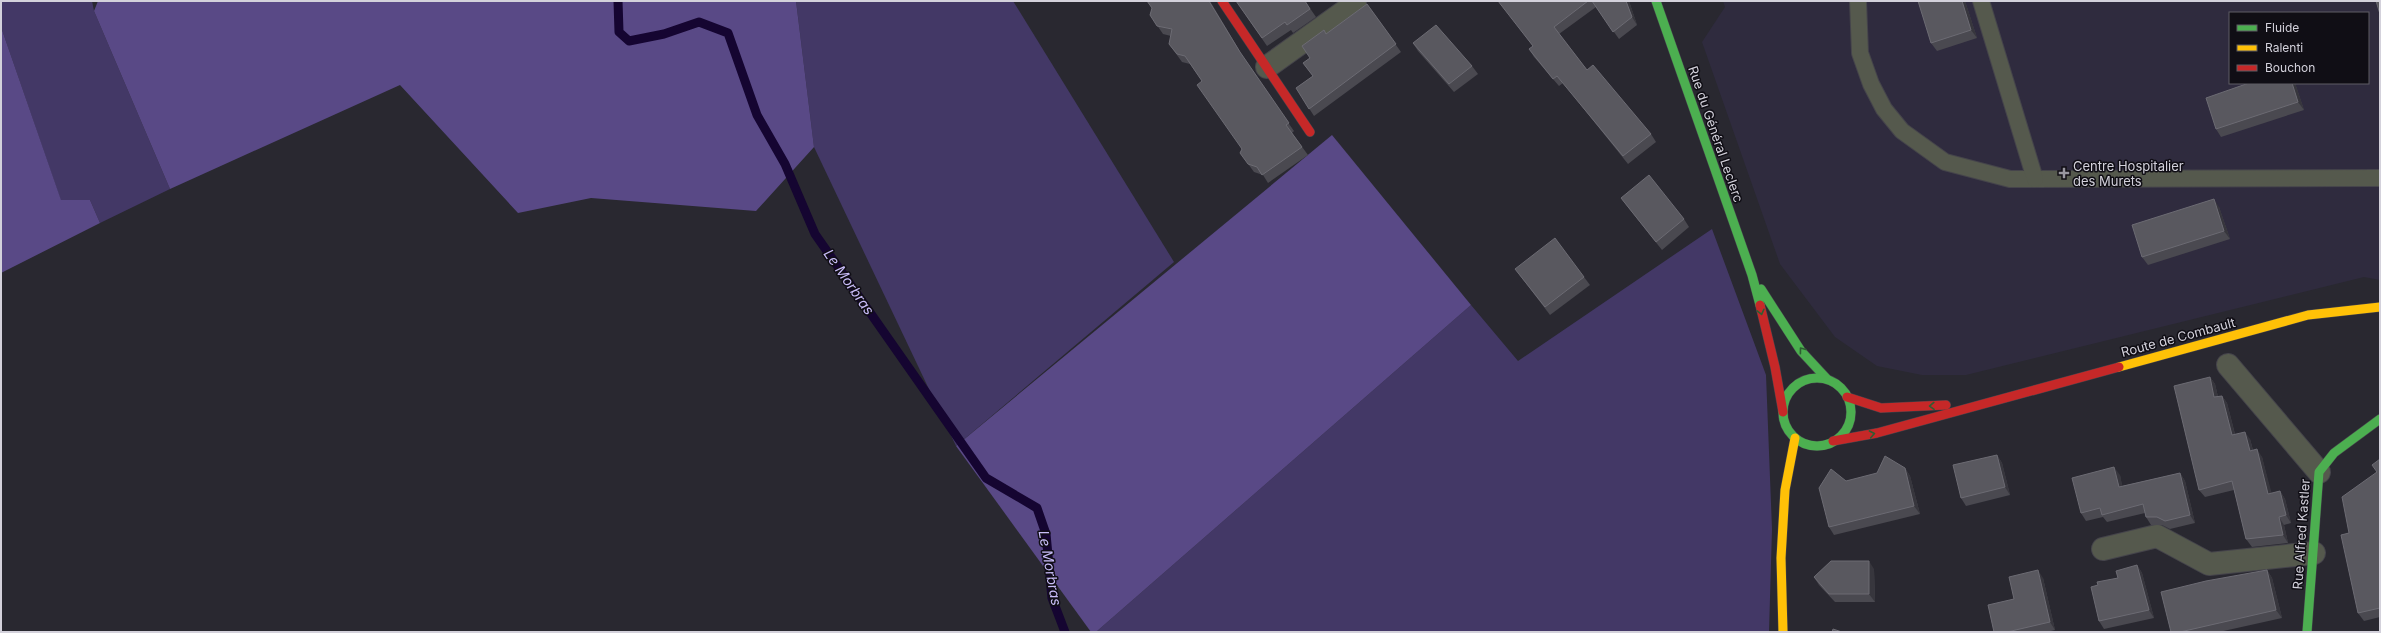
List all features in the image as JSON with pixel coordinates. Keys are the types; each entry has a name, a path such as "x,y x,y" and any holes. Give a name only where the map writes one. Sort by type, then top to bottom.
{"main road":[{"path":"1222,1 1310,132"},
{"name":"Rue du Général Leclerc","path":"1656,1 1752,275 1783,412"},
{"name":"Rue du Général Leclerc","path":"1752,275 1801,351 1827,380"},
{"name":"Route de Combault","path":"1834,441 1877,433 2308,315 2380,307"},
{"path":"1806,379 1827,380 1842,390 1847,398 1850,417 1842,435 1834,441 1814,445 1795,438 1784,422 1783,412 1785,401 1797,384 1806,379"},
{"name":"Route de Combault","path":"1847,398 1881,408 1985,404"},
{"name":"Rue Alfred Kastler","path":"2307,632 2319,472 2334,453 2380,419"},
{"path":"1783,632 1782,558 1784,490 1795,438"}],"street":[{"path":"1267,67 1355,4"},
{"path":"2228,365 2319,472"},
{"path":"2103,549 2157,536 2209,564 2314,553"}],"lane":[{"path":"1858,1 1860,53 1871,84 1884,109 1902,132 1945,162 2010,179 2380,178"},
{"path":"1981,1 2035,179"}],"shaded area":[{"path":"1,1 92,1 94,11 170,189 100,223 90,200 61,201 1,27"},
{"path":"98,1 796,1 814,147 756,211 591,198 518,213 400,85 170,189 94,11"},
{"path":"796,1 1013,1 1174,262 956,446 814,147"},
{"name":"Centre Hospitalier des Murets","path":"1723,1 2380,1 2380,280 2364,277 1966,375 1922,375 1877,366 1835,337 1780,264 1702,42 1725,7"},
{"path":"1,27 61,200 90,200 100,223 1,273"},
{"path":"1332,135 1471,305 1096,632 1091,632 956,446"},
{"path":"1712,229 1766,375 1772,529 1769,632 1096,632 1471,305 1518,361"}],"building":[{"path":"1147,1 1209,1 1240,52 1289,123 1286,125 1302,147 1262,175 1257,167 1248,164 1240,153 1242,149 1197,85 1202,81 1185,56 1177,54 1169,44 1172,29 1157,26 1150,15 1152,8"},
{"path":"1236,1 1305,1 1310,9 1287,25 1285,22 1262,38"},
{"path":"1498,1 1588,1 1554,27 1587,70 1593,65 1651,134 1623,156 1557,76 1553,79 1529,49 1533,46"},
{"path":"1592,1 1626,1 1632,17 1613,32"},
{"path":"1918,1 1962,1 1971,30 1931,43"},
{"path":"2376,1 2380,1 2380,14"},
{"path":"1367,4 1396,44 1309,109 1296,88 1313,76 1303,63 1310,58 1302,46 1324,30 1326,34"},
{"path":"1436,25 1472,66 1449,84 1413,43"},
{"path":"2246,84 2292,84 2298,102 2216,129 2206,98"},
{"path":"1649,175 1684,219 1656,242 1621,198"},
{"path":"2214,199 2224,231 2142,257 2132,225"},
{"path":"1555,238 1584,277 1545,307 1515,269"},
{"path":"2210,377 2214,397 2222,396 2232,435 2245,432 2250,451 2257,449 2268,494 2280,491 2286,515 2279,517 2283,535 2246,539 2232,481 2199,490 2174,386"},
{"path":"1997,455 2005,487 1961,498 1953,465"},
{"path":"1885,456 1905,468 1914,506 1829,527 1819,488 1831,469 1846,481 1877,473"},
{"path":"2380,459 2380,608 2358,613 2341,535 2349,533 2342,497 2377,472 2372,465"},
{"path":"2114,467 2119,487 2180,473 2190,515 2165,521 2157,517 2146,517 2143,504 2102,515 2100,508 2081,513 2072,478"},
{"path":"1831,561 1869,561 1869,594 1829,594 1814,577"},
{"path":"2137,565 2149,610 2099,621 2091,587 2098,585 2097,582 2118,578 2116,571"},
{"path":"2038,570 2050,622 2007,632 1994,632 1988,605 2014,599 2009,577"},
{"path":"2267,570 2276,610 2180,632 2171,632 2161,592 2206,581"},
{"path":"1833,629 1842,632 1832,632"}],"waterway":[{"name":"Le Morbras","path":"618,1 619,32 629,41 664,34 699,22 728,33 757,115 785,164 815,234 986,478 1037,508 1046,534 1052,598 1065,632"}],"traffic: fast":[{"path":"1656,1 1752,275 1760,305"},
{"path":"1761,289 1801,351 1827,379"},
{"path":"1817,378 1830,381 1841,388 1848,399 1851,412 1848,425 1841,436 1830,443 1817,446 1804,443 1793,436 1786,425 1783,412 1786,399 1793,388 1804,381 1817,378"},
{"path":"2307,632 2319,472 2334,453 2380,419"}],"traffic: slow":[{"path":"2119,367 2308,315 2380,307"},
{"path":"1783,632 1781,558 1785,490 1795,438"}],"traffic: jam":[{"path":"1222,1 1310,132"},
{"path":"1760,305 1775,367 1783,412"},
{"path":"1833,441 1877,433 2119,367"},
{"path":"1847,397 1881,408 1946,405"}],"place":[{"name":"Centre Hospitalier des Murets","path":"2064,173"}]}
